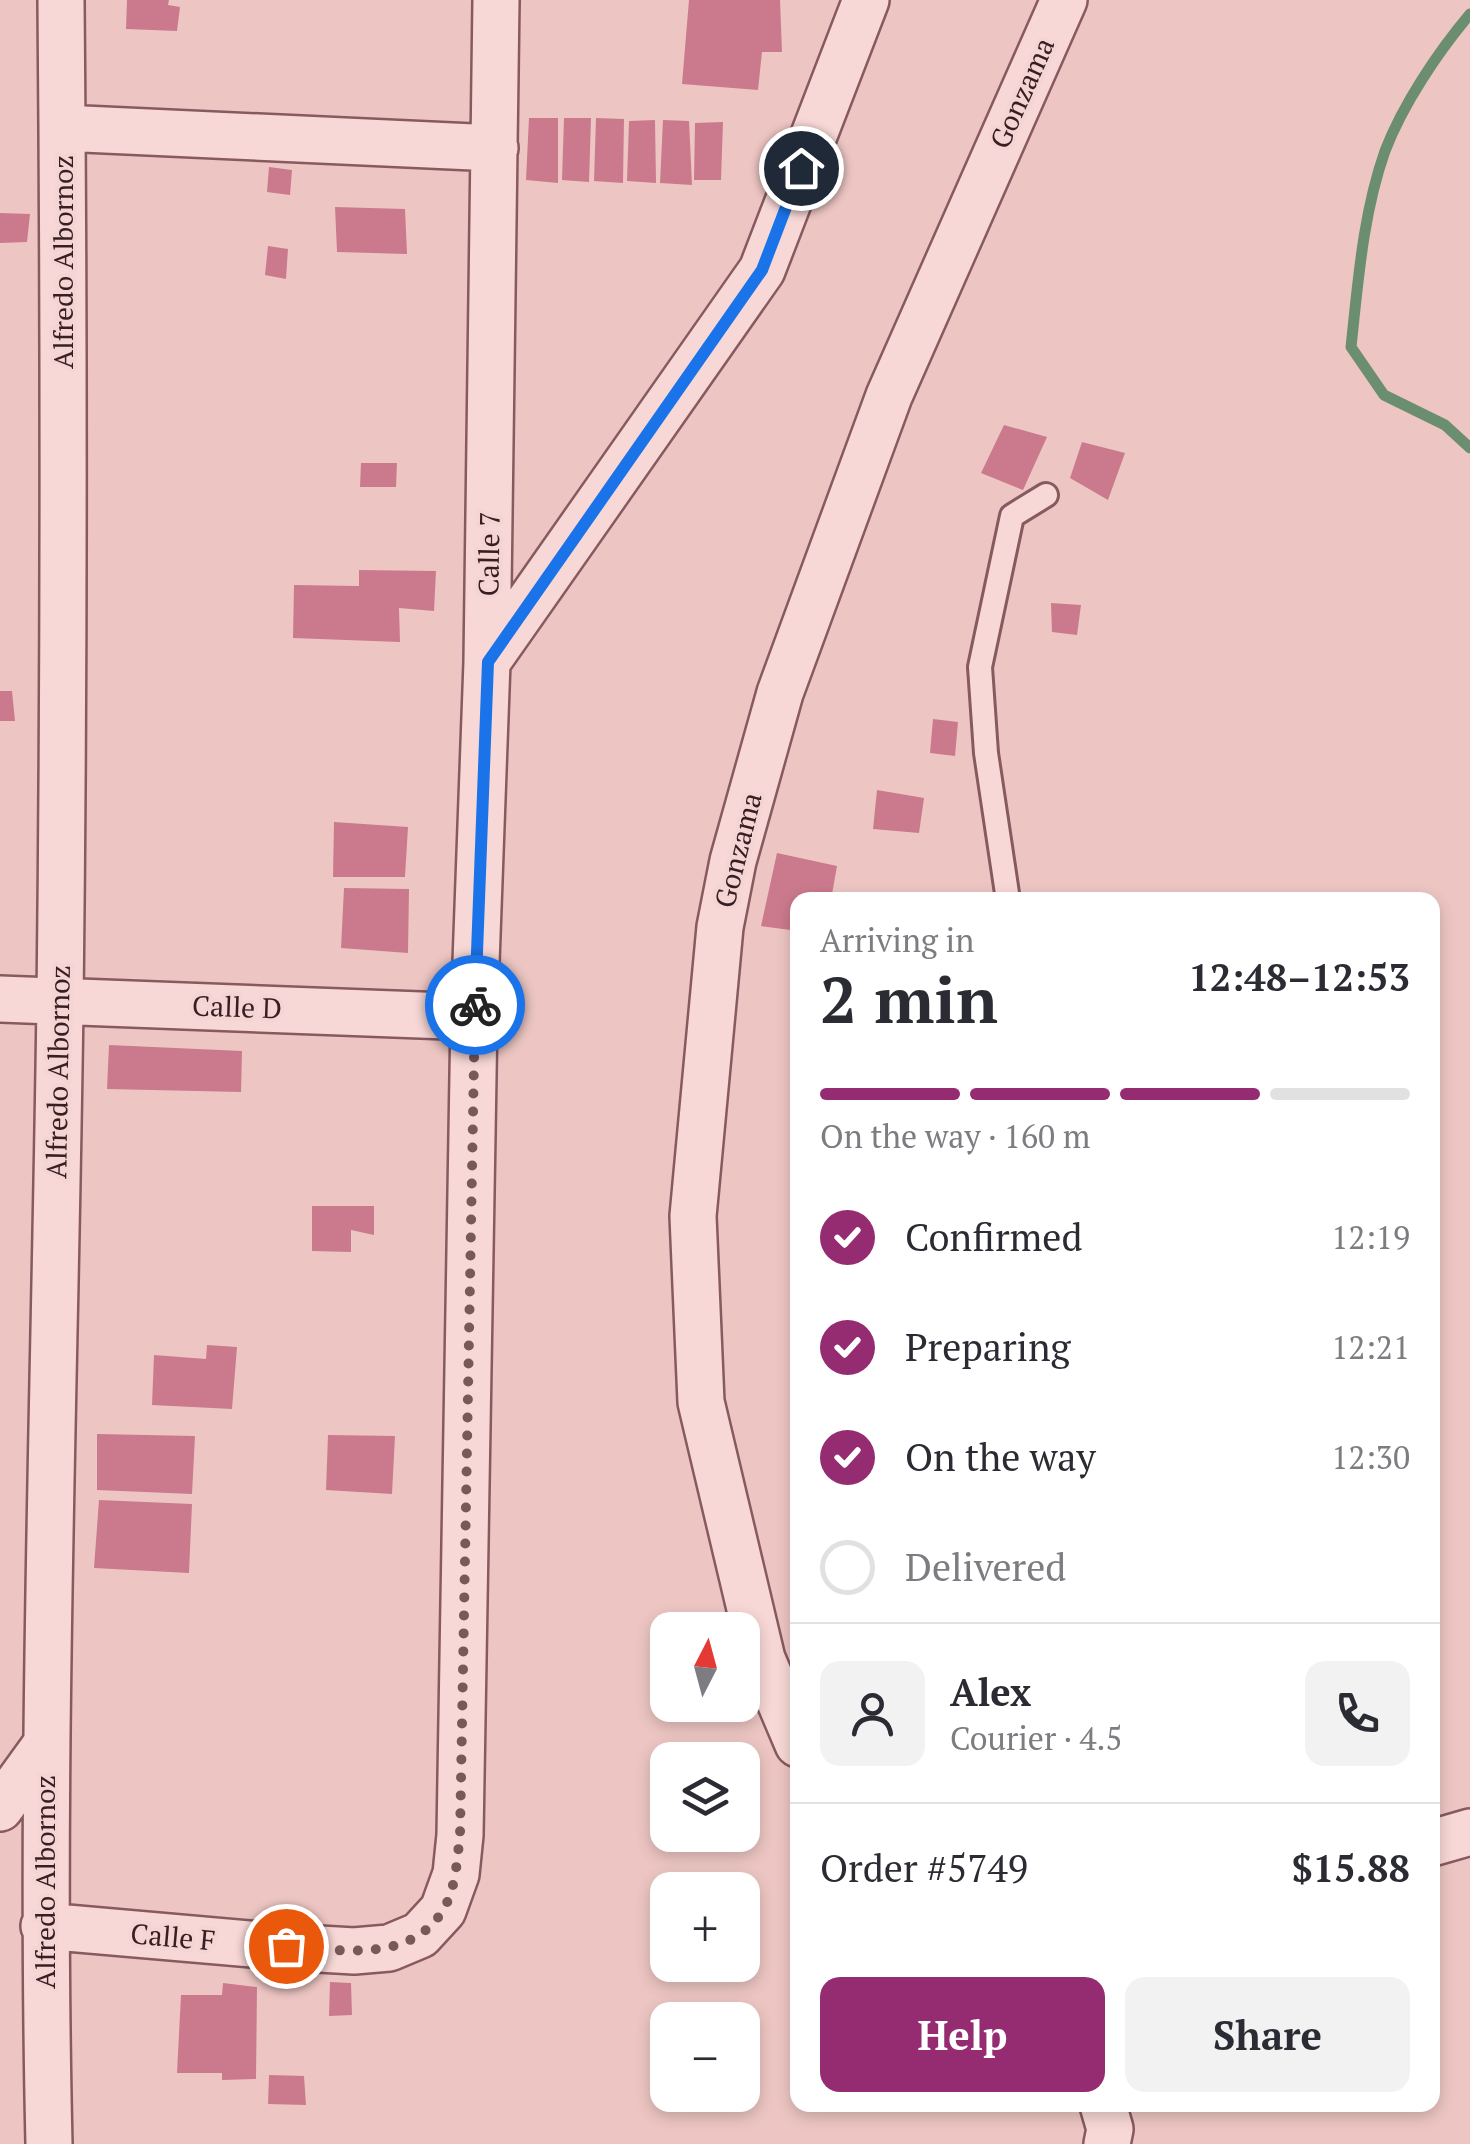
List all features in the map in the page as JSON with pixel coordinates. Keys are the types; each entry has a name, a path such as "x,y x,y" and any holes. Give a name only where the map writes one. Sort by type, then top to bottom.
{"street":[{"name":"Alfredo Albornoz","path":"49,2144 44,1926 60,1000 61,0"},
{"name":"Calle 7","path":"420,1935 443,1910 456,1874 460,1835 474,1017 488,662 496,0"},
{"path":"488,662 762,270 866,0"},
{"name":"Gonzama","path":"790,1725 762,1659 701,1402 694,1216 720,926 733,861 780,693 889,396 1064,0"},
{"path":"62,128 495,148"},
{"name":"Calle D","path":"0,1000 474,1017"},
{"path":"0,1808 46,1746"},
{"path":"1440,1841 1470,1832"},
{"name":"Calle F","path":"44,1926 354,1950 389,1948 420,1935"},
{"path":"1105,2112 1110,2129 1106,2144"}],"lane":[{"path":"1007,892 986,754 980,667 1012,516 1046,495"}],"building":[{"path":"127,0 169,0 168,5 180,7 177,31 126,29"},
{"path":"689,0 780,0 782,52 762,52 758,90 682,84"},
{"path":"529,118 558,118 558,183 526,180"},
{"path":"564,118 591,118 589,182 562,180"},
{"path":"596,118 624,119 623,183 594,181"},
{"path":"655,120 656,183 627,181 629,121"},
{"path":"663,120 689,121 692,185 660,183"},
{"path":"723,122 721,180 694,180 695,123"},
{"path":"269,167 292,170 290,195 267,192"},
{"path":"335,207 405,209 407,254 337,252"},
{"path":"0,213 30,214 27,242 0,243"},
{"path":"268,246 288,249 286,279 265,275"},
{"path":"1004,425 1047,437 1023,490 981,473"},
{"path":"1082,442 1125,453 1108,500 1070,478"},
{"path":"361,463 397,463 396,487 360,487"},
{"path":"359,570 436,571 434,611 399,608 400,642 293,638 294,585 359,586"},
{"path":"1051,603 1081,605 1077,635 1052,632"},
{"path":"0,691 12,691 15,721 0,721"},
{"path":"933,719 958,722 955,756 930,753"},
{"path":"877,790 924,798 919,833 873,829"},
{"path":"334,822 408,827 405,877 333,877"},
{"path":"777,853 837,866 832,892 790,892 790,930 761,926"},
{"path":"344,888 409,889 408,953 341,948"},
{"path":"109,1045 242,1051 241,1092 107,1089"},
{"path":"312,1206 374,1206 374,1235 351,1230 351,1252 312,1251"},
{"path":"207,1345 237,1347 232,1409 152,1405 154,1355 206,1359"},
{"path":"97,1434 195,1436 192,1494 97,1490"},
{"path":"328,1435 395,1436 392,1494 326,1490"},
{"path":"99,1500 192,1504 189,1573 94,1568"},
{"path":"330,1982 351,1983 352,2015 329,2016"},
{"path":"223,1983 257,1987 256,2079 222,2080 222,2073 177,2073 181,1995 222,1995"},
{"path":"269,2075 304,2076 306,2105 268,2104"}],"waterway":[{"path":"1470,14 1422,79 1385,151 1366,223 1351,347 1384,395 1445,425 1470,448"}],"way so far":[{"path":"286,1946 389,1948 420,1935 443,1910 456,1874 460,1835 475,1005"}],"route":[{"path":"475,1005 488,662 762,270 801,168"}]}
